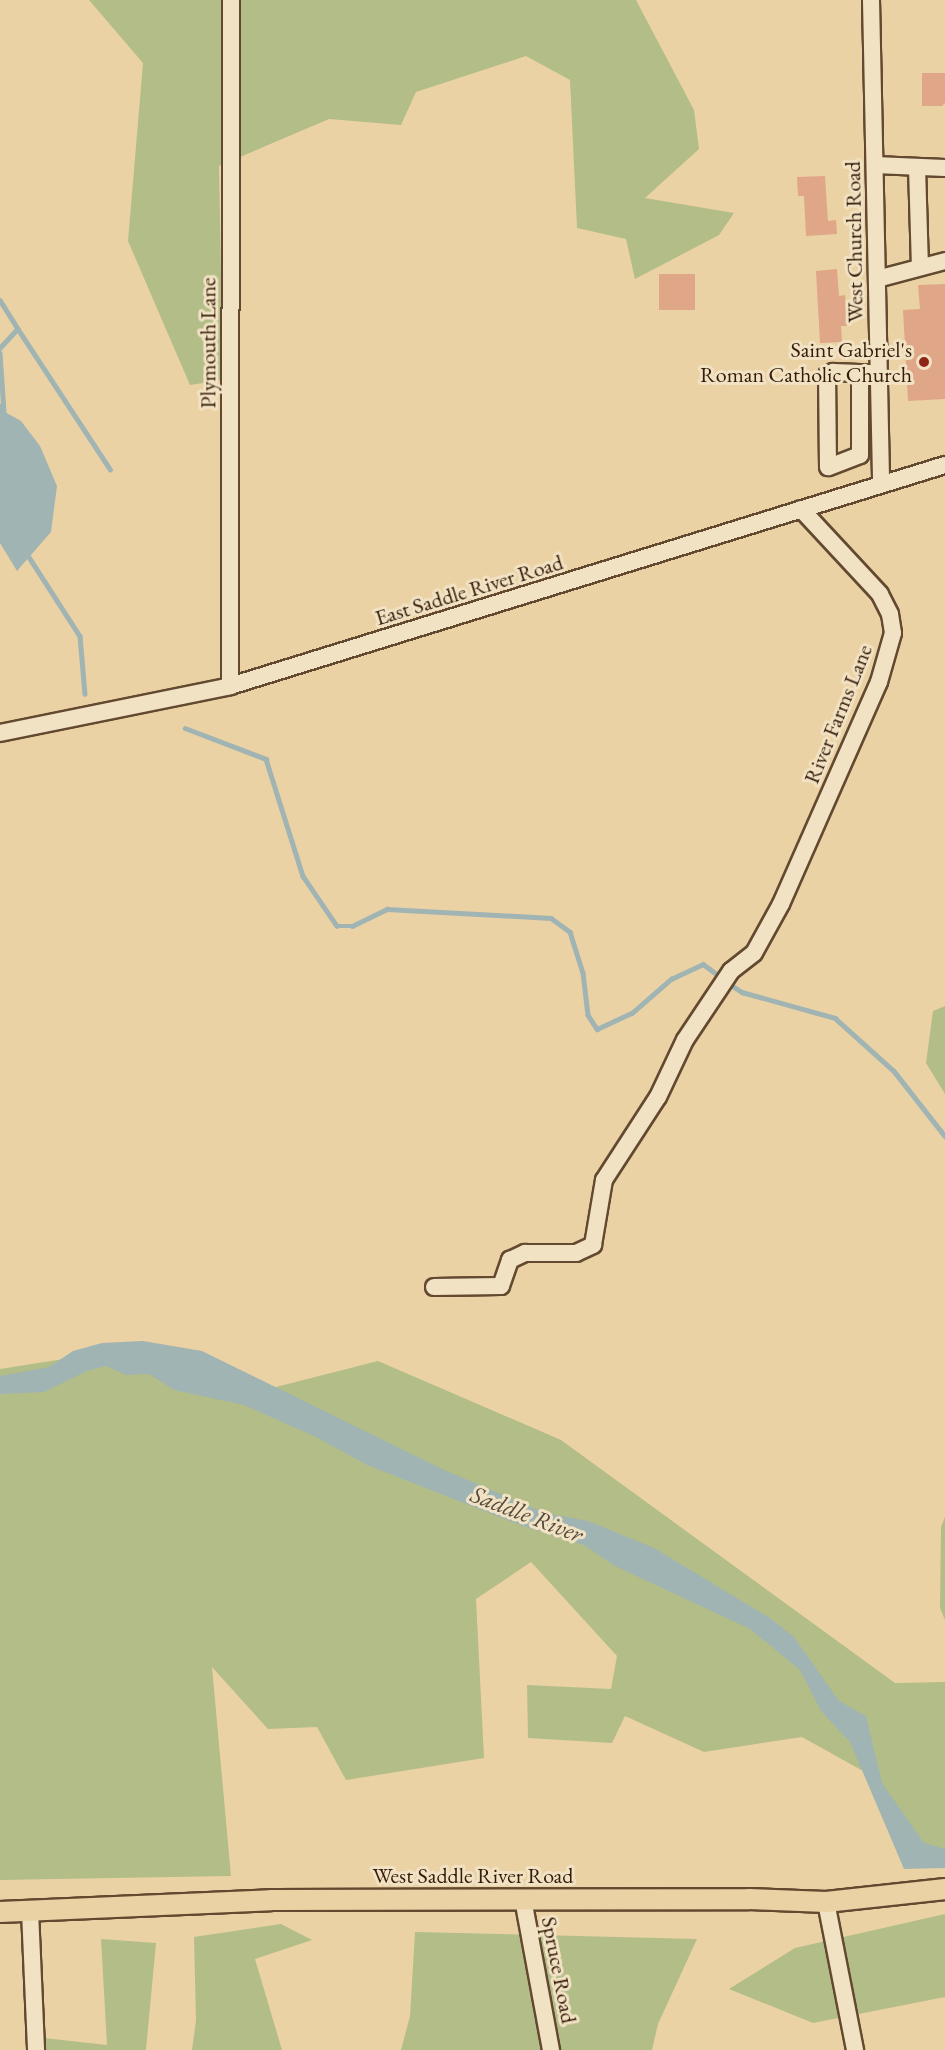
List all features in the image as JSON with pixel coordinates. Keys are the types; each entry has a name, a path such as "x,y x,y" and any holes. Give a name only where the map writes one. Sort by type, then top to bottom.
{"main road":[{"name":"West Saddle River Road","path":"0,1912 271,1900 523,1899 826,1902 945,1889"}],"street":[{"name":"Plymouth Lane","path":"230,686 231,0"},
{"name":"West Church Road","path":"871,0 881,484"},
{"path":"874,165 945,168"},
{"path":"917,167 920,266"},
{"path":"877,279 945,261"},
{"path":"860,372 860,455 828,467 827,375 860,372 879,373"},
{"path":"861,415 879,415"},
{"name":"East Saddle River Road","path":"0,733 230,686 945,465"},
{"name":"River Farms Lane","path":"434,1287 501,1286 510,1260 525,1253 576,1253 593,1245 604,1180 658,1097 685,1041 731,971 754,952 781,904 879,682 893,633 890,614 880,594 801,509"},
{"name":"Spruce Road","path":"523,1899 551,2050"},
{"path":"826,1902 855,2050"},
{"path":"30,1911 36,2050"}],"green space":[{"path":"89,0 636,0 694,110 699,149 645,198 734,213 719,235 635,279 626,239 577,228 570,80 526,56 416,92 401,125 329,119 219,166 223,380 190,385 128,241 143,63"},
{"path":"945,1006 945,1094 926,1063 933,1011"},
{"path":"108,1352 268,1389 378,1361 561,1440 895,1683 945,1682 945,1856 930,1860 863,1771 802,1737 704,1752 625,1716 612,1743 528,1738 527,1685 611,1689 617,1656 531,1562 476,1599 484,1758 346,1780 317,1727 268,1729 212,1667 231,1876 0,1880 0,1369"},
{"path":"945,1517 945,1620 940,1608 941,1527"},
{"path":"945,1914 945,1997 813,2023 729,1989 795,1948"},
{"path":"281,1924 312,1940 255,1959 282,2050 192,2050 196,2020 194,1937"},
{"path":"415,1932 697,1939 658,2024 652,2050 401,2050 410,2016"},
{"path":"101,1939 156,1943 146,2050 45,2050 44,2038 107,2045"}],"water":[{"path":"0,403 5,412 21,421 40,446 57,486 51,532 17,571 0,543"},
{"name":"Saddle River","path":"143,1341 202,1351 442,1469 545,1513 588,1521 654,1548 770,1618 794,1637 839,1701 866,1716 882,1783 924,1843 945,1849 945,1868 904,1869 850,1742 821,1711 800,1670 750,1629 615,1566 584,1545 523,1526 367,1465 316,1437 244,1405 174,1390 149,1374 126,1375 106,1366 87,1371 44,1392 0,1394 0,1376 49,1367 73,1351 102,1343"}],"building":[{"path":"922,73 945,73 945,103 942,106 922,106"},
{"path":"825,176 828,221 836,220 837,234 806,236 804,196 798,196 797,177"},
{"path":"837,269 839,296 845,295 847,326 841,326 842,342 820,343 816,271"},
{"path":"659,274 695,274 695,310 659,310"},
{"name":"Saint Gabriel's Roman Catholic Church","path":"945,284 945,399 908,401 903,310 920,309 918,285"}],"waterway":[{"path":"0,300 18,329 0,348"},
{"path":"18,329 110,469"},
{"path":"0,353 4,412"},
{"path":"29,557 80,636 85,694"},
{"path":"185,728 266,759 303,876 337,926 352,926 387,909 551,918 570,932 583,973 588,1015 597,1029 632,1013 671,979 703,964 722,978"},
{"path":"728,983 742,992 835,1018 894,1071 945,1136"}],"place":[{"name":"Saint Gabriel's Roman Catholic Church","path":"924,362"}]}
